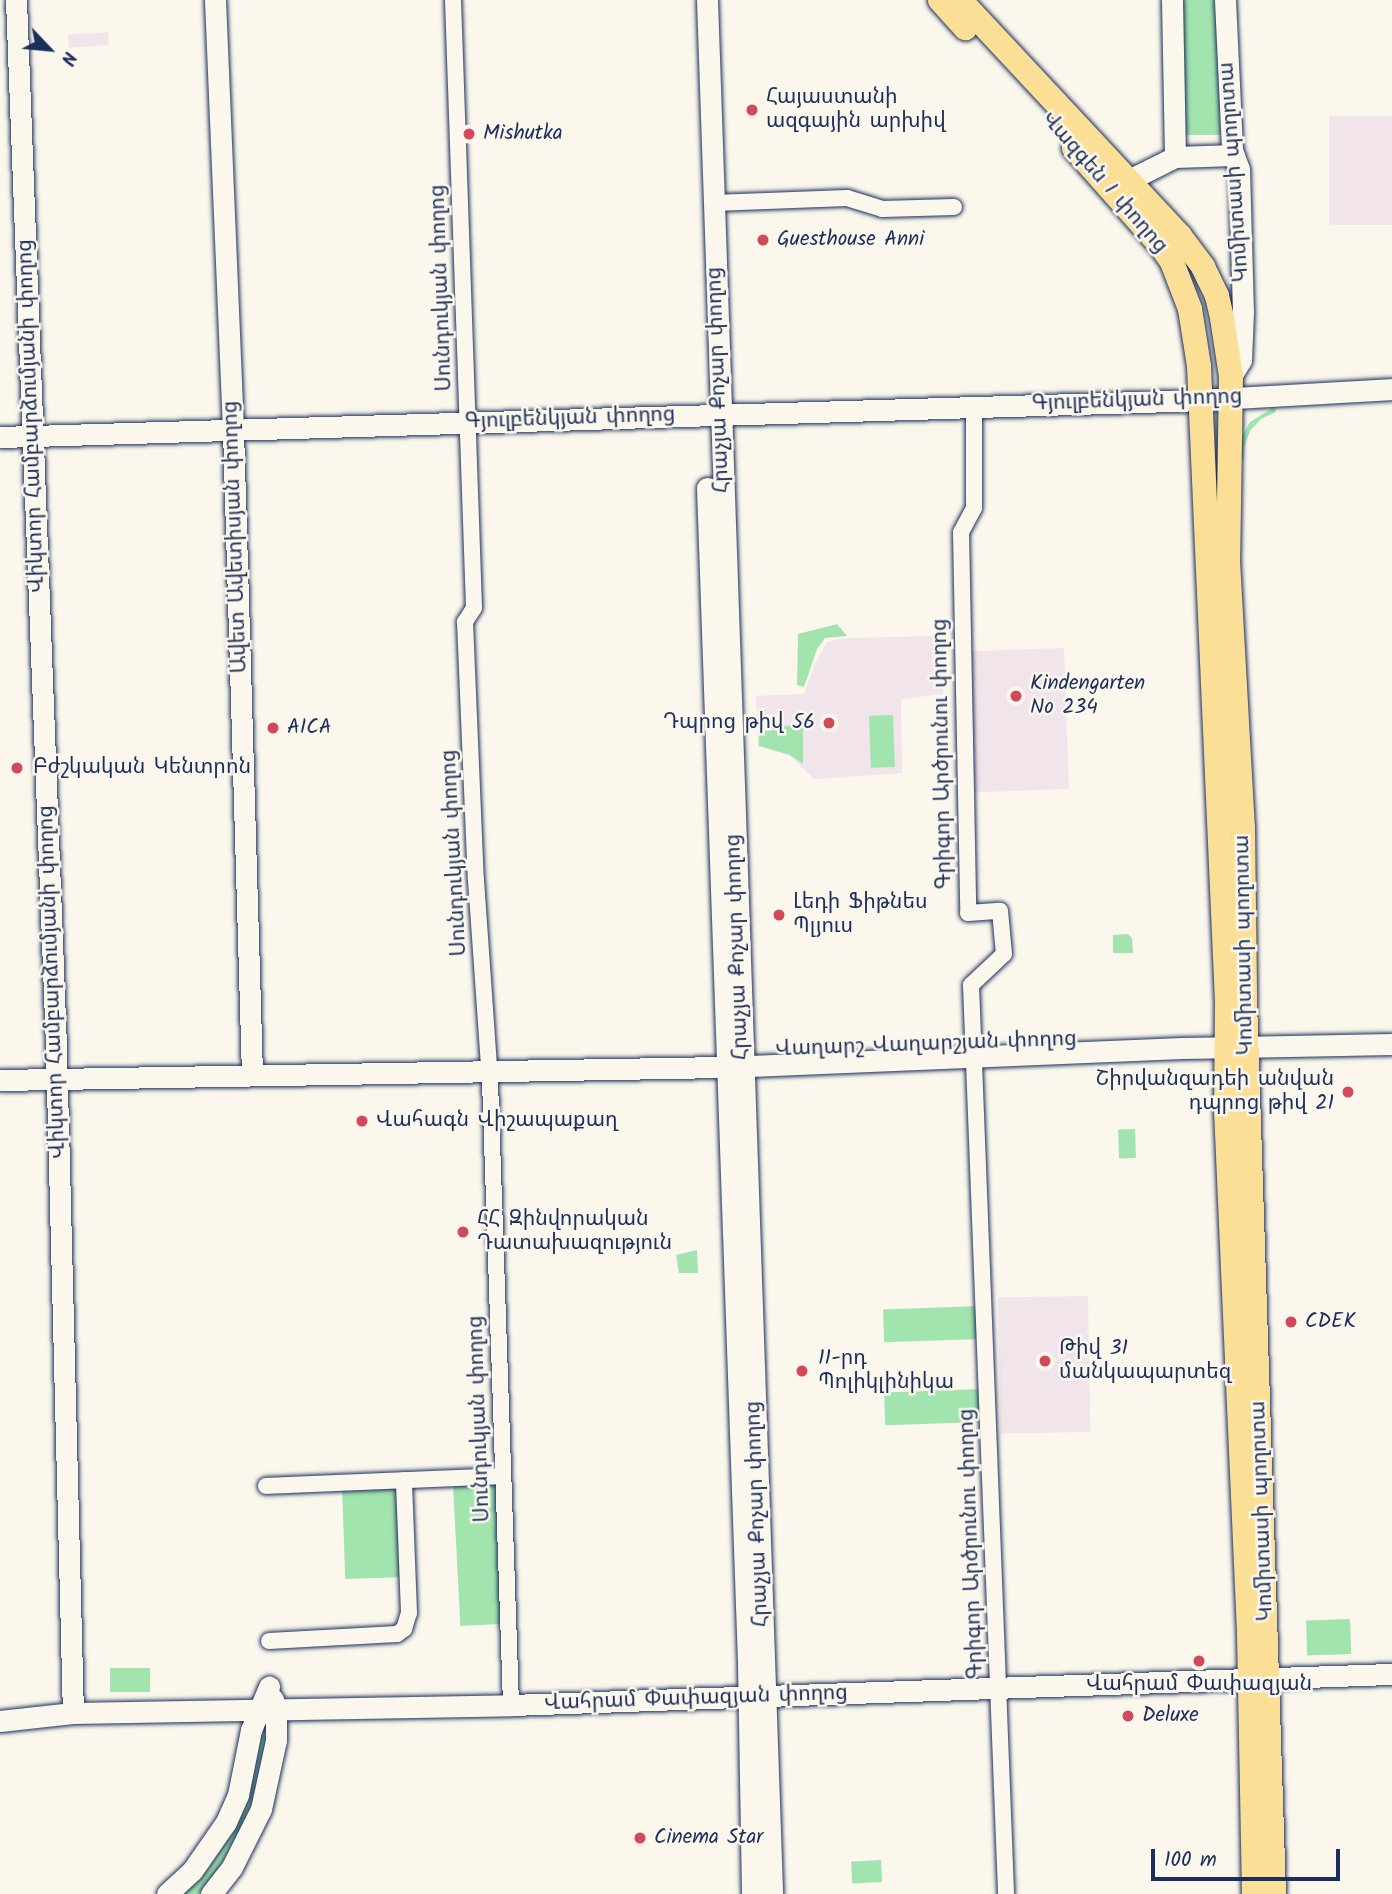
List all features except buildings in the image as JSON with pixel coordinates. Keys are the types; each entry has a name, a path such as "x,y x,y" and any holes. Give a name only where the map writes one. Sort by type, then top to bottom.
{"main road":[{"name":"Վազգեն I փողոց","path":"940,0 1161,246 1179,275 1190,309 1201,400"},
{"name":"Վազգեն I փողոց","path":"960,0 1099,152 1129,180 1203,267 1217,296 1230,387"},
{"name":"Կոմիտասի պողոտա","path":"1230,387 1228,561 1243,827 1229,1203 1275,1894"},
{"name":"Կոմիտասի պողոտա","path":"1201,400 1236,1040"},
{"name":"Կոմիտասի պողոտա","path":"1254,1894 1259,1678"}],"street":[{"name":"Վիկտոր Համբարձումյանի փողոց","path":"16,0 57,1079 74,1713"},
{"name":"Ավետ Ավետիսյան փողոց","path":"215,0 233,430 252,1073"},
{"name":"Սունդուկյան փողոց","path":"453,0 474,608 466,622 488,1064 511,1705"},
{"name":"Հրաչյա Քոչար փողոց","path":"694,0 712,415 757,1696 772,1894"},
{"name":"Հրաչյա Քոչար փողոց","path":"707,0 713,203 712,415"},
{"path":"1171,0 1175,157"},
{"name":"Կոմիտասի պողոտա","path":"1226,0 1234,155 1239,169 1243,334 1241,360 1230,387"},
{"path":"1129,180 1175,157 1234,155"},
{"path":"713,203 848,198 882,209 954,207"},
{"name":"Գյուլբենկյան փողոց","path":"0,437 1201,400 1230,387 1392,389"},
{"name":"Գրիգոր Արծրունու փողոց","path":"974,407 974,508 961,532 968,913 1000,911 1004,954 971,985 1006,1894"},
{"name":"Վաղարշ Վաղարշյան փողոց","path":"0,1080 252,1073 276,1065 488,1064 974,1051 1392,1031"},
{"name":"Վաղարշ Վաղարշյան փողոց","path":"1236,1040 1392,1044"},
{"path":"266,1486 503,1476"},
{"path":"269,1641 397,1634 404,1629 409,1613 404,1480"},
{"name":"Վահրամ Փափազյան փողոց","path":"0,1721 74,1713 511,1705 1392,1674"},
{"name":"Հրաչյա Քոչար փողոց","path":"752,1894 757,1696"},
{"path":"167,1894 192,1871 226,1822 238,1795 251,1730 268,1711"},
{"path":"211,1894 232,1867 261,1809 270,1776 268,1711"}],"shaded area":[{"path":"108,32 109,45 69,48 68,35"},
{"path":"1329,116 1392,116 1392,225 1329,225"},
{"name":"Դպրոց թիվ 56","path":"942,636 943,694 901,699 902,773 814,779 790,756 758,746 756,696 804,694 827,642 847,638"},
{"name":"Kindengarten No 234","path":"1064,648 1069,789 970,792 965,651"},
{"name":"Թիվ 31 մանկապարտեզ","path":"1088,1296 1090,1432 1000,1434 998,1298"}],"green space":[{"path":"1179,0 1220,0 1220,135 1179,135"},
{"path":"1274,407 1276,412 1261,419 1250,431 1244,448 1244,459 1239,460 1241,438 1250,422"},
{"path":"837,624 847,636 825,638 817,649 804,687 797,685 798,634"},
{"path":"893,715 895,767 871,768 869,716"},
{"path":"803,725 803,764 790,755 759,746 759,727"},
{"path":"1128,934 1132,938 1133,953 1113,953 1113,935"},
{"path":"1135,1129 1136,1158 1119,1159 1118,1130"},
{"path":"697,1250 698,1273 679,1273 676,1255"},
{"path":"980,1306 981,1339 884,1342 883,1309"},
{"path":"981,1389 982,1422 885,1425 884,1392"},
{"path":"496,1484 503,1624 460,1626 453,1486"},
{"path":"401,1485 404,1577 345,1579 342,1487"},
{"path":"1350,1619 1351,1654 1307,1656 1306,1621"},
{"path":"110,1668 150,1668 150,1692 110,1692"},
{"path":"261,1734 270,1737 259,1795 220,1870 199,1894 179,1894"},
{"path":"881,1860 882,1882 852,1884 851,1862"}],"place":[{"name":"Հայաստանի ազգային արխիվ","path":"752,110"},
{"name":"Mishutka","path":"469,134"},
{"name":"Guesthouse Anni","path":"763,240"},
{"name":"Kindengarten No 234","path":"1016,696"},
{"name":"Դպրոց թիվ 56","path":"829,723"},
{"name":"AICA","path":"273,728"},
{"name":"Բժշկական Կենտրոն","path":"17,768"},
{"name":"Լեդի Ֆիթնես Պլյուս","path":"779,915"},
{"name":"Շիրվանզադեի անվան դպրոց թիվ 21","path":"1348,1092"},
{"name":"Վահագն Վիշապաքաղ","path":"362,1121"},
{"name":"ՀՀ Զինվորական Դատախազություն","path":"463,1232"},
{"name":"CDEK","path":"1291,1322"},
{"name":"Թիվ 31 մանկապարտեզ","path":"1045,1361"},
{"name":"11-րդ Պոլիկլինիկա","path":"802,1371"},
{"name":"Վահրամ Փափազյան","path":"1199,1661"},
{"name":"Deluxe","path":"1128,1716"},
{"name":"Cinema Star","path":"640,1838"}]}
